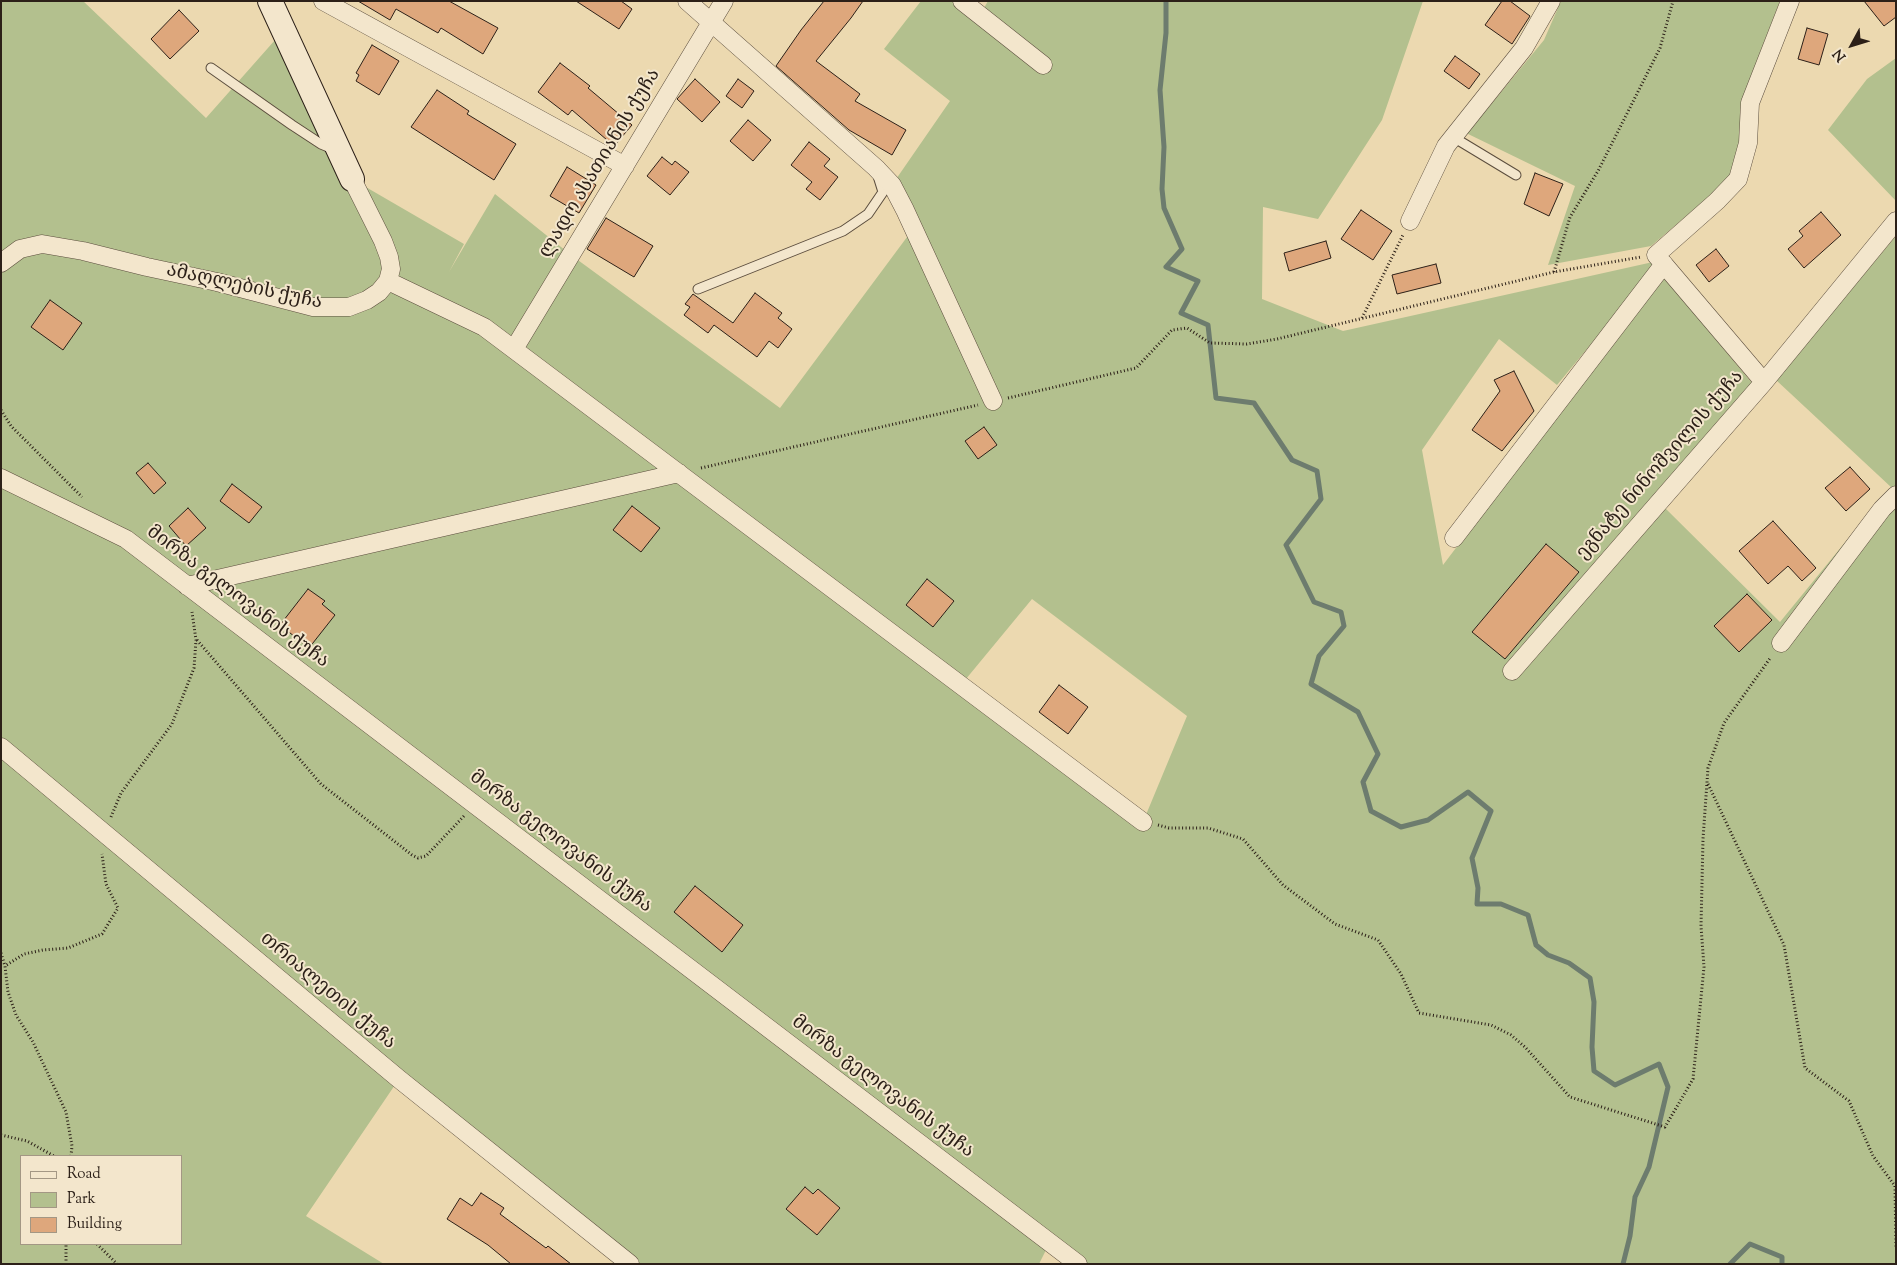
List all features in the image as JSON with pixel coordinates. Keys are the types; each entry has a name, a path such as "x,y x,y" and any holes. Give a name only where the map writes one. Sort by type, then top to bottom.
{"street":[{"path":"270,1 338,150 390,257 391,269 388,281 484,327 1143,822"},
{"path":"323,1 625,166"},
{"path":"687,1 876,168 892,186 905,210 993,401"},
{"name":"ლადო ასათიანის ქუჩა","path":"514,349 724,1"},
{"path":"962,1 1043,64"},
{"path":"1410,222 1446,146 1524,48 1551,1"},
{"path":"1454,538 1660,259 1738,179 1748,143 1750,103 1790,1"},
{"path":"1764,382 1896,221"},
{"name":"ამაღლების ქუჩა","path":"1,262 20,249 42,244 83,251 217,282 313,307 349,307 367,300 379,292 388,281"},
{"name":"ეგნატე ნინოშვილის ქუჩა","path":"1512,671 1764,382 1660,259"},
{"path":"187,586 679,473"},
{"name":"მირზა გელოვანის ქუჩა","path":"1,478 126,540 1078,1264"},
{"path":"1781,643 1882,509 1896,495"},
{"name":"თრიალეთის ქუჩა","path":"1,747 399,1079 630,1264"}],"lane":[{"path":"211,68 321,144 338,150"},
{"path":"1453,137 1516,175"},
{"path":"698,288 844,231 868,214 883,192 876,168"}],"path":[{"path":"1554,272 1570,217 1598,171 1660,48 1673,1"},
{"path":"1362,318 1410,222"},
{"path":"679,473 1136,368 1172,330 1187,328 1210,343 1247,344 1554,272 1660,259"},
{"path":"1,410 11,426 83,498"},
{"path":"5,966 24,954 68,948 102,934 118,908 106,884 102,860 104,833 121,793 172,724 194,668 196,640 187,586"},
{"path":"196,640 321,784 418,858 426,856 475,805"},
{"path":"1143,822 1169,828 1208,828 1243,839 1283,885 1334,924 1378,940 1402,974 1419,1013 1492,1025 1510,1035 1525,1047 1570,1097 1665,1128 1693,1079 1704,967 1701,926 1703,839 1708,768 1724,723 1781,643"},
{"path":"1708,784 1784,946 1805,1068 1849,1101 1873,1156 1895,1186 1896,1248"},
{"path":"1,953 5,966 8,992 16,1015 33,1042 66,1112 72,1146 71,1155"},
{"path":"1,1135 27,1141 52,1155"},
{"path":"66,1245 66,1264"},
{"path":"98,1245 117,1264"}],"green space":[{"path":"1,1 83,1 206,118 283,31 352,179 464,244 449,272 495,194 571,255 780,408 913,229 892,185 950,101 884,49 921,1 962,1 980,15 988,1 1423,1 1382,120 1318,219 1263,207 1262,299 1343,331 1653,262 1656,266 1557,385 1499,339 1422,450 1443,565 1663,275 1752,383 1665,508 1780,622 1873,508 1892,488 1776,380 1896,236 1896,1264 1078,1264 1050,1242 1039,1264 630,1264 399,1079 306,1216 384,1264 1,1264","holes":["1032,599 1187,716 1143,822 961,685"]},
{"path":"1561,1 1780,1 1741,102 1740,146 1731,178 1651,246 1548,265 1575,186 1464,132 1488,108 1544,40"},
{"path":"1896,58 1896,201 1828,130 1867,79"}],"building":[{"path":"358,1 449,1 498,28 483,54 441,28 438,33 396,9 390,20"},
{"path":"576,1 621,1 632,9 619,29"},
{"path":"824,1 863,1 816,61 860,94 855,101 906,130 892,155 849,130 776,66"},
{"path":"1502,1 1510,1 1530,16 1512,44 1485,25"},
{"path":"1864,1 1896,1 1896,17 1884,26"},
{"path":"179,10 199,31 170,59 151,39"},
{"path":"1807,28 1828,34 1819,65 1798,59"},
{"path":"372,45 399,61 379,95 356,81 359,75 356,73"},
{"path":"1455,56 1480,74 1469,89 1444,71"},
{"path":"560,63 590,86 588,88 632,125 614,146 572,110 568,115 538,92"},
{"path":"695,79 720,102 702,122 677,99"},
{"path":"738,79 754,91 742,108 726,96"},
{"path":"437,90 469,111 467,114 516,144 494,180 411,127"},
{"path":"748,120 771,140 753,161 730,141"},
{"path":"809,142 830,159 824,166 838,177 820,200 806,189 812,182 791,165"},
{"path":"662,157 672,165 675,161 689,172 670,195 647,176"},
{"path":"567,167 596,185 579,213 550,196"},
{"path":"1535,173 1563,184 1549,216 1524,204"},
{"path":"1361,210 1392,231 1373,260 1341,239"},
{"path":"1821,212 1841,235 1804,268 1788,249 1803,236 1799,231"},
{"path":"606,218 653,246 634,277 587,249"},
{"path":"1326,241 1331,258 1289,271 1284,253"},
{"path":"1716,249 1729,266 1709,282 1696,265"},
{"path":"1436,264 1441,283 1397,294 1392,275"},
{"path":"755,293 782,313 778,318 792,329 778,348 769,341 757,357 714,325 708,333 684,315 690,307 685,304 693,294 733,323"},
{"path":"50,300 82,323 63,350 31,327"},
{"path":"1514,371 1534,411 1502,451 1472,430 1500,391 1494,380"},
{"path":"984,427 997,445 978,459 965,441"},
{"path":"148,463 166,483 154,494 136,473"},
{"path":"1850,467 1870,489 1846,511 1825,488"},
{"path":"232,484 262,507 249,523 220,501"},
{"path":"632,506 660,528 641,552 613,530"},
{"path":"188,508 206,528 186,546 169,526"},
{"path":"1773,521 1816,568 1802,581 1788,566 1768,584 1739,551"},
{"path":"1546,544 1579,572 1505,659 1472,632"},
{"path":"927,579 954,601 933,627 906,605"},
{"path":"308,589 325,601 322,604 335,615 309,648 280,625"},
{"path":"1747,594 1772,620 1739,652 1714,626"},
{"path":"1059,685 1088,707 1068,734 1039,712"},
{"path":"695,886 743,925 722,952 674,912"},
{"path":"805,1187 813,1194 818,1189 840,1208 817,1235 786,1209"},
{"path":"481,1193 504,1208 500,1214 571,1264 511,1264 488,1245 447,1219 460,1198 472,1206"}],"waterway":[{"path":"1166,1 1166,33 1160,90 1164,147 1162,189 1164,208 1182,249 1166,267 1198,281 1181,313 1208,325 1216,398 1254,403 1292,460 1317,471 1321,499 1286,545 1314,602 1341,612 1344,626 1319,656 1311,684 1358,712 1378,754 1363,782 1371,811 1401,827 1428,820 1468,792 1491,811 1472,858 1478,888 1477,904 1501,904 1528,915 1536,945 1548,955 1569,963 1590,978 1594,1002 1592,1047 1594,1071 1615,1085 1659,1064 1668,1087 1649,1167 1635,1197 1630,1236 1623,1264"},
{"path":"1730,1264 1750,1244 1782,1257 1782,1264"}]}
